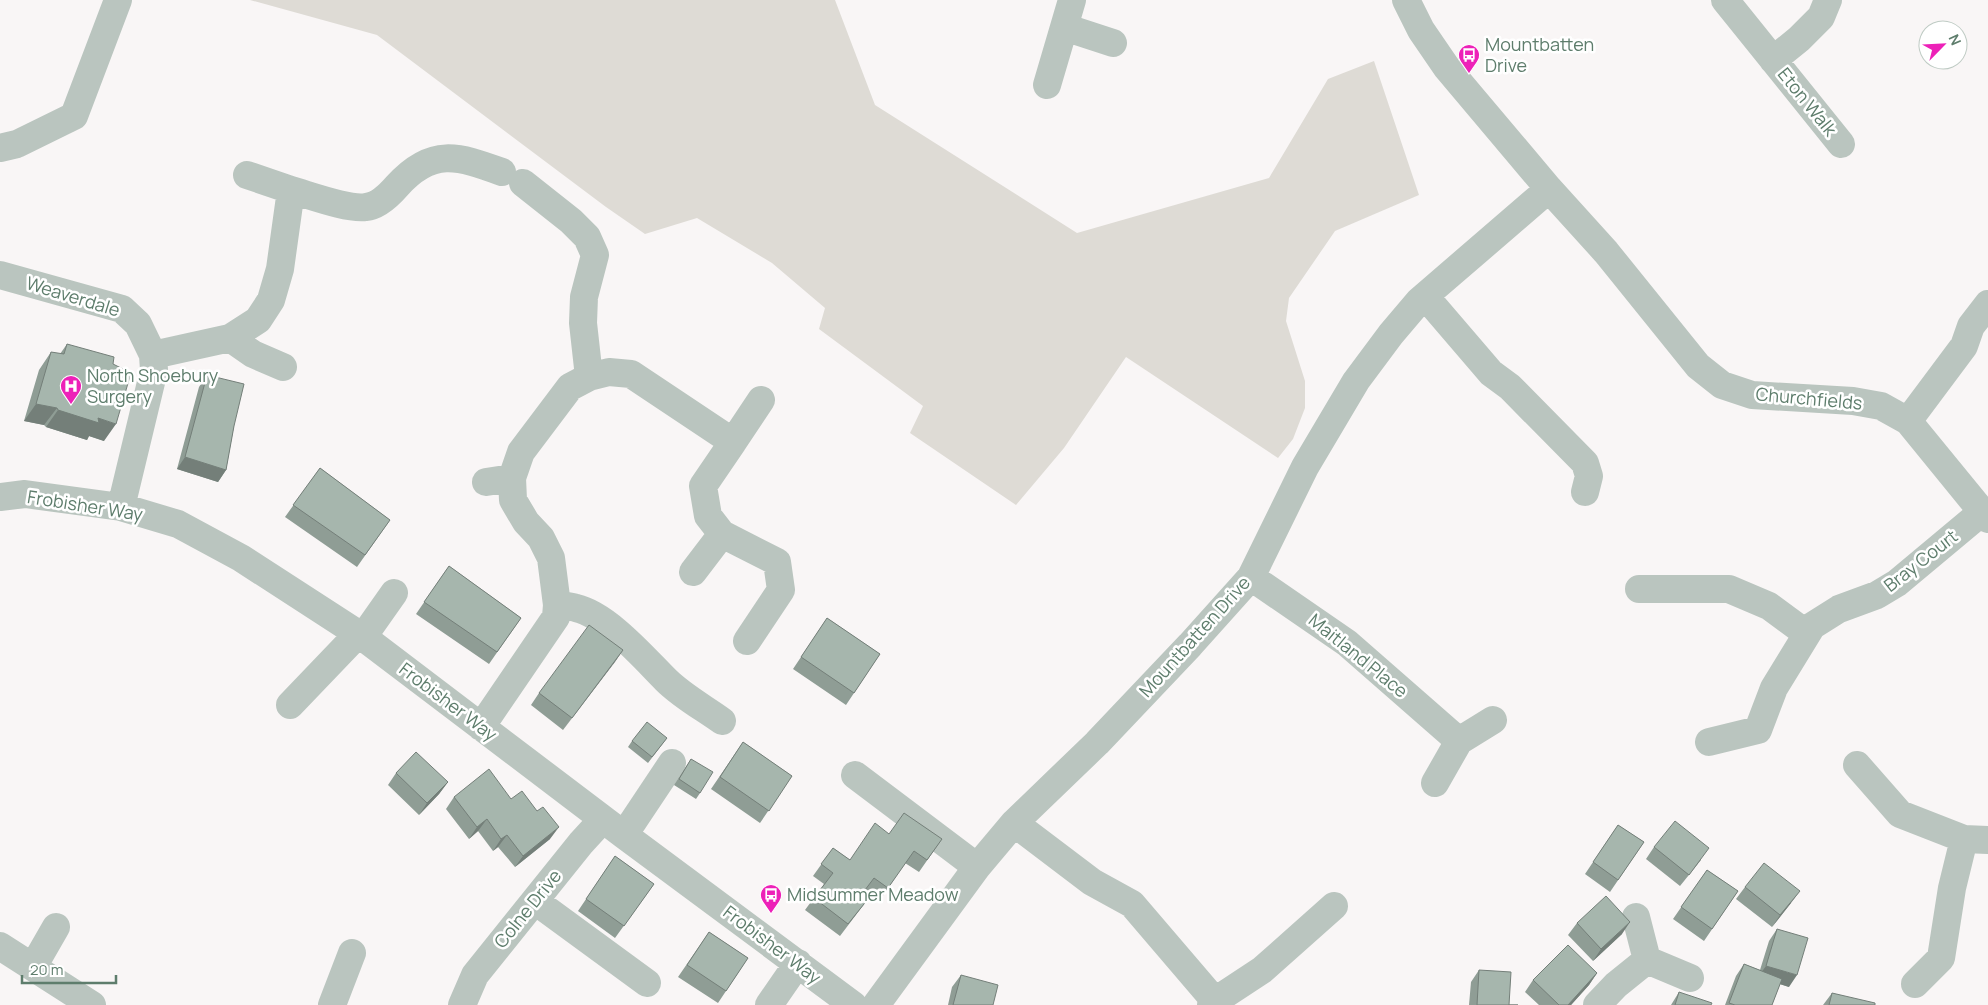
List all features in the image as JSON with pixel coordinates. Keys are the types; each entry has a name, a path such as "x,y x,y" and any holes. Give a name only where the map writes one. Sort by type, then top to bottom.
{"street":[{"path":"8,146 74,116 118,0"},
{"path":"1047,85 1072,0"},
{"name":"Churchfields","path":"1406,0 1421,30 1447,68 1549,189 1606,252 1698,366 1722,385 1752,395 1853,401 1881,406 1908,421 1985,516"},
{"name":"Eton Walk","path":"1724,0 1841,144"},
{"name":"Eton Walk","path":"1773,60 1799,39 1821,16 1828,0"},
{"path":"1064,27 1113,43"},
{"path":"247,175 341,205 366,208 388,196 402,181 424,163 448,157 468,160 512,177 571,221 587,237 595,255 584,297 583,323 589,377"},
{"name":"Mountbatten Drive","path":"876,1005 977,867 1014,823 1097,743 1190,645 1251,577 1305,467 1356,381 1391,334 1425,296 1549,189"},
{"path":"153,355 230,338 258,320 272,300 280,269 291,190"},
{"name":"Weaverdale","path":"0,275 122,309 138,324 153,355 154,370 121,507"},
{"path":"1425,296 1491,373 1510,387 1586,463 1589,476 1584,492"},
{"path":"1908,421 1964,346 1971,326 1988,304"},
{"path":"230,338 253,354 283,367"},
{"path":"481,726 556,617 557,605 551,558 541,538 526,522 499,480 570,387 589,377 609,372 631,374 733,442"},
{"path":"747,641 781,590 777,562 722,534 708,516 703,486 761,400"},
{"name":"Frobisher Way","path":"0,497 25,494 121,507 178,524 241,558 360,636 853,1005"},
{"name":"Bray Court","path":"1709,742 1758,730 1774,688 1812,626 1839,609 1877,595 1897,583 1985,516"},
{"path":"693,572 722,534"},
{"name":"Maitland Place","path":"1251,577 1347,643 1459,741"},
{"path":"1639,589 1729,589 1770,606 1807,634"},
{"path":"290,705 360,636 394,592"},
{"path":"557,605 578,608 622,636 667,681 722,721"},
{"path":"1435,783 1459,741 1493,720"},
{"path":"624,835 672,763"},
{"path":"1856,765 1900,814 1976,840 1952,888 1941,958 1915,984"},
{"path":"855,775 977,867"},
{"name":"Colne Drive","path":"462,1005 475,975 581,843 603,819"},
{"path":"1014,823 1092,882 1132,904 1213,1003 1262,970 1334,906"},
{"path":"535,901 647,983"},
{"path":"1636,917 1647,960"},
{"path":"33,967 56,927"},
{"path":"0,946 92,1005"},
{"path":"332,1005 352,953"},
{"path":"1647,960 1690,978"},
{"path":"1597,1005 1616,985 1647,960"},
{"path":"769,1005 798,964"}],"shaded area":[{"path":"250,0 835,0 875,105 1077,233 1269,178 1328,79 1374,61 1419,195 1335,231 1289,298 1286,321 1305,381 1305,408 1293,439 1278,458 1126,357 1064,448 1016,505 910,433 923,406 819,329 825,308 772,263 697,218 645,234 606,207 377,35"}],"building":[{"name":"North Shoebury Surgery","path":"67,344 114,357 113,364 131,373 116,424 98,418 99,423 58,410 57,408 36,404 51,352 64,354"},
{"path":"207,375 244,384 226,470 185,457"},
{"path":"320,468 390,520 365,555 293,505"},
{"path":"449,566 521,618 497,652 424,602"},
{"path":"827,618 880,654 854,693 801,657"},
{"path":"589,625 623,650 572,718 539,693"},
{"path":"647,722 667,738 652,757 632,741"},
{"path":"743,742 792,776 769,811 720,777"},
{"path":"416,752 448,782 427,803 396,773"},
{"path":"691,759 713,772 700,793 679,779"},
{"path":"489,769 511,799 522,791 537,811 543,807 559,827 523,856 507,835 501,839 487,819 477,827 454,797"},
{"path":"904,813 942,839 927,860 914,851 888,888 874,878 862,894 868,899 848,924 814,898 833,873 821,864 833,848 850,860 875,823 889,834"},
{"path":"1675,821 1709,848 1689,875 1654,847"},
{"path":"1618,825 1644,842 1618,880 1593,862"},
{"path":"615,856 654,884 624,926 586,899"},
{"path":"1764,863 1800,891 1780,915 1745,887"},
{"path":"1707,870 1738,891 1712,929 1681,907"},
{"path":"1606,896 1630,922 1601,949 1577,923"},
{"path":"1777,929 1808,938 1797,975 1766,966"},
{"path":"709,932 748,958 726,991 687,965"},
{"path":"1568,945 1597,973 1568,1005 1559,1005 1533,980"},
{"path":"1744,964 1782,979 1772,1005 1735,1005 1729,1003"},
{"path":"1479,970 1511,972 1509,1005 1477,1005"},
{"path":"961,975 998,985 993,1005 953,1005"},
{"path":"1679,992 1712,1003 1711,1005 1675,1005"},
{"path":"1832,993 1875,1003 1875,1005 1829,1005"}],"place":[{"name":"Mountbatten Drive","path":"1469,74"},
{"name":"North Shoebury Surgery","path":"71,405"},
{"name":"Midsummer Meadow","path":"771,914"}]}
